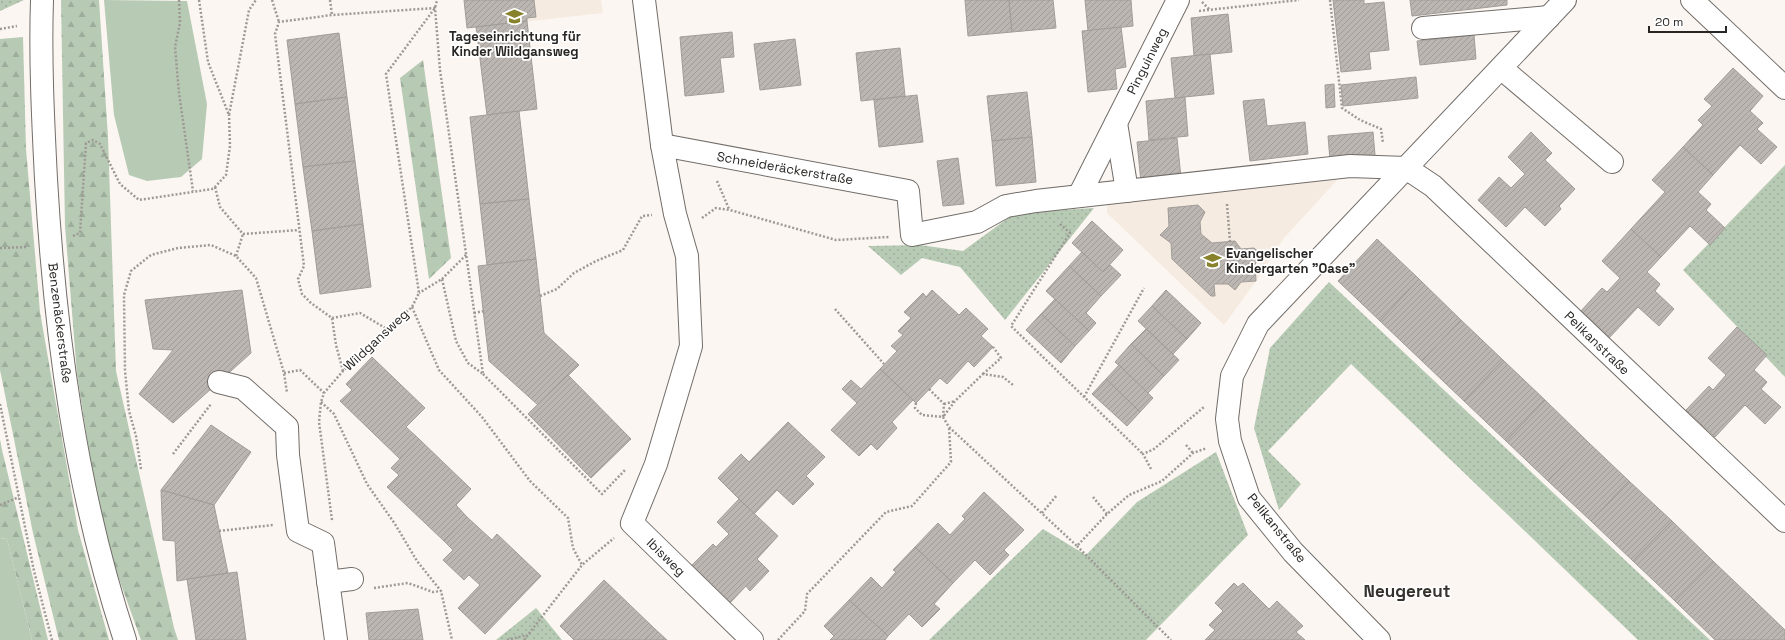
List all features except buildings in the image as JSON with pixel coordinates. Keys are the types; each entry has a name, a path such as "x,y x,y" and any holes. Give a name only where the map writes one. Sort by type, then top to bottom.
{"street":[{"name":"Benzenäckerstraße","path":"42,0 45,149 50,245 56,308 73,425 94,535 125,640"},
{"path":"632,523 656,461 690,346 687,256 675,214 662,145 644,0"},
{"name":"Pelikanstraße","path":"1379,640 1293,552 1249,498 1230,441 1227,419 1232,376 1258,324 1396,167 1501,68 1565,0"},
{"path":"1692,0 1785,88"},
{"name":"Pinguinweg","path":"1079,196 1175,7"},
{"path":"1423,28 1549,17"},
{"path":"1501,68 1612,162"},
{"path":"1116,123 1127,191"},
{"name":"Schneideräckerstraße","path":"662,145 908,191 912,235"},
{"path":"912,235 977,222 1006,206 1036,201 1350,166 1396,167"},
{"name":"Pelikanstraße","path":"1396,167 1432,186 1785,521"},
{"path":"216,391 243,388 287,428 288,455 298,531 323,543 336,640"},
{"name":"Ibisweg","path":"632,523 752,640"},
{"path":"328,582 360,584"}],"path":[{"path":"179,0 180,23 175,47 179,93 193,191"},
{"path":"198,0 208,62 229,115"},
{"path":"50,245 63,245 62,237 71,237 80,233 86,143 93,140 100,144 120,184 139,200 212,188 226,175 230,146 229,115 249,10 256,0"},
{"path":"272,0 279,22 275,34 304,266 298,279 302,294 311,303 332,318 360,313 387,329"},
{"path":"330,0 332,15"},
{"path":"438,0 435,8 386,74 419,293 442,279 466,255"},
{"path":"1201,0 1211,10"},
{"path":"1175,7 1211,10 1299,0"},
{"path":"1330,0 1342,108 1360,120 1381,129 1396,167"},
{"path":"279,22 332,15 435,8"},
{"path":"435,8 440,70 483,374"},
{"path":"1225,180 1230,242"},
{"path":"215,186 220,207 243,234"},
{"path":"1036,201 1070,234 1011,326 1143,454 1151,469"},
{"path":"540,296 557,289 574,273 596,261 623,250 642,216 675,214 701,219 716,208 730,210 836,240 912,235"},
{"path":"243,234 299,230"},
{"path":"236,256 243,234"},
{"path":"141,469 136,436 129,411 125,371 124,295 131,271 151,255 178,248 211,245 236,256 256,278 284,373 287,394 287,428"},
{"path":"442,279 456,340 468,363 483,374 602,494 636,459 656,461"},
{"path":"1084,397 1144,288"},
{"name":"Wildgansweg","path":"323,543 333,533 319,422 321,402 324,393 343,371 412,307 419,293"},
{"path":"412,307 439,370 482,417 530,481 568,518 573,548 582,565"},
{"path":"835,309 884,364"},
{"path":"474,313 484,311"},
{"path":"332,318 336,345 343,371"},
{"path":"944,417 955,401 1001,358 993,347"},
{"path":"284,373 300,370 324,393"},
{"path":"983,374 1003,377 1013,385"},
{"path":"929,389 944,404 944,417 949,427 1077,546 1171,640"},
{"path":"173,454 216,391"},
{"path":"944,404 955,401"},
{"path":"321,402 334,414 367,484 396,524 417,561 441,591 452,640"},
{"path":"916,403 915,408 922,415 944,417"},
{"path":"1143,454 1154,449 1209,403 1229,403"},
{"path":"0,404 34,571 52,640"},
{"path":"778,640 805,611 807,594 886,512 912,506 951,462 949,427"},
{"path":"1077,546 1107,514 1129,495 1162,481 1193,454 1230,441"},
{"path":"1186,445 1193,454"},
{"path":"1042,513 1057,495"},
{"path":"0,505 19,497"},
{"path":"1093,497 1107,514"},
{"path":"524,640 582,565 632,523"},
{"path":"219,531 262,526"},
{"path":"360,584 408,583 434,592 441,591"},
{"path":"507,640 527,635"}],"shaded area":[{"name":"Tageseinrichtung für Kinder Wildgansweg","path":"464,0 601,0 603,13 467,28"},
{"name":"Evangelischer Kindergarten \"Oase\"","path":"1339,178 1284,238 1256,281 1224,325 1107,213 1107,203"}],"green space":[{"path":"0,0 24,0 0,11"},
{"path":"61,0 99,0 108,137 116,371 174,628 178,640 141,640 101,529 77,374 65,226"},
{"path":"104,0 187,1 207,104 202,159 181,177 147,181 129,175 114,115"},
{"path":"23,37 26,149 40,312 78,530 109,640 59,640 33,533 0,370 0,39"},
{"path":"423,60 451,258 429,279 400,78"},
{"path":"1785,165 1785,377 1683,270"},
{"path":"1094,208 1005,320 960,267 922,258 901,275 868,246 920,245 963,251 1015,213"},
{"path":"1329,282 1710,640 1638,640 1351,364 1268,451 1301,484 1279,510 1254,428 1270,348"},
{"path":"0,439 48,640 32,640 7,539 0,538"},
{"path":"1216,452 1248,535 1146,640 929,640 1043,529 1086,555 1137,502"},
{"path":"0,538 7,539 32,640 0,640"},
{"path":"536,608 562,640 496,640"}],"place":[{"name":"Tageseinrichtung für Kinder Wildgansweg","path":"515,17"},
{"name":"Evangelischer Kindergarten \"Oase\"","path":"1213,260"}],"district":[{"name":"Neugereut","path":"1407,591"}]}
